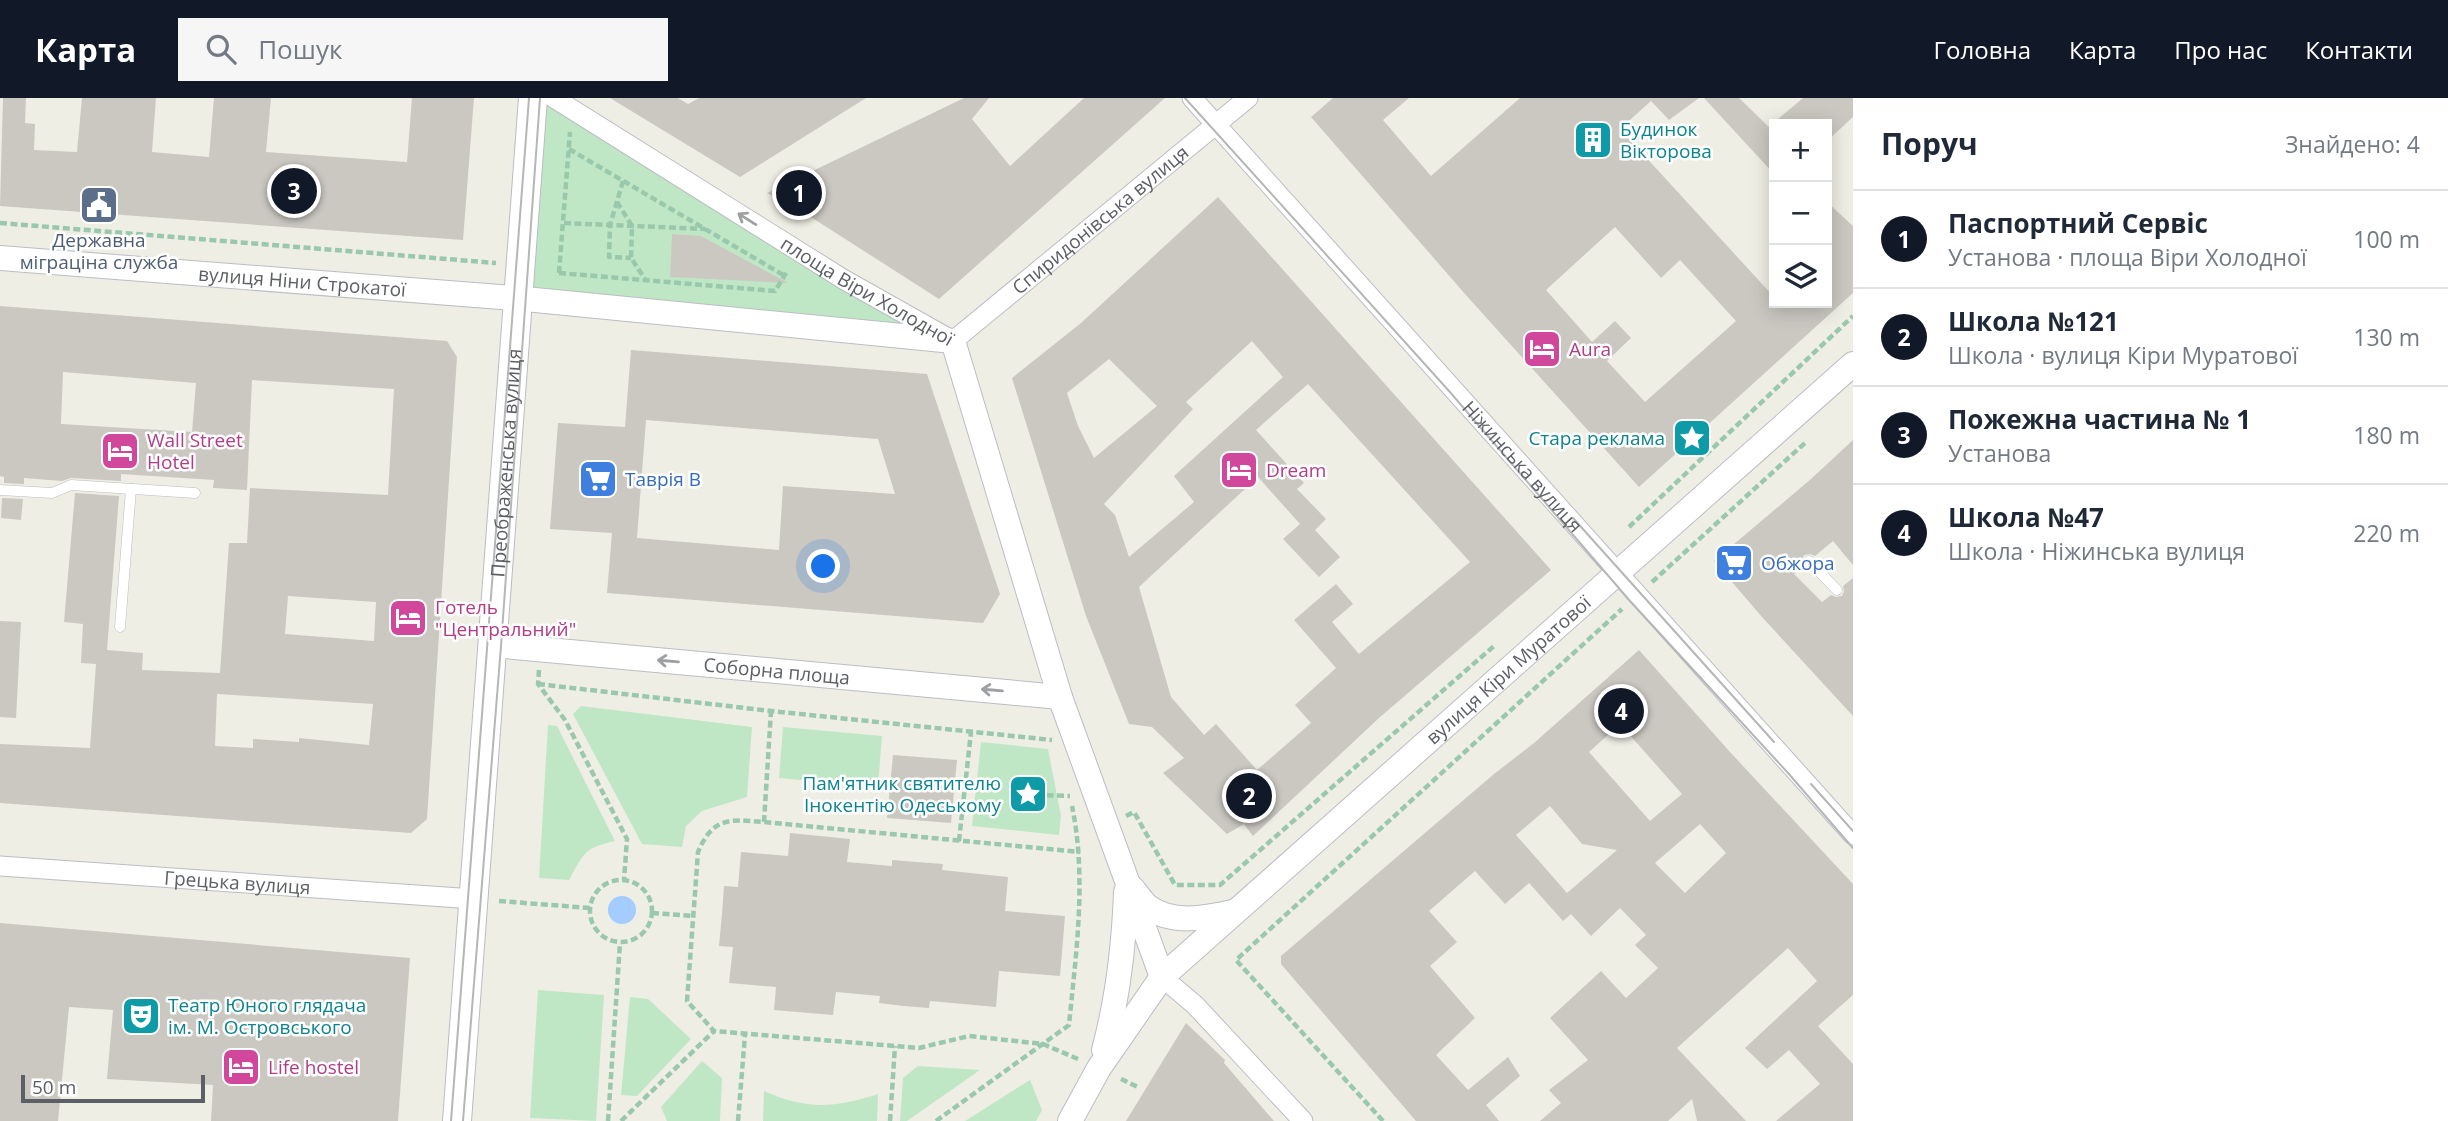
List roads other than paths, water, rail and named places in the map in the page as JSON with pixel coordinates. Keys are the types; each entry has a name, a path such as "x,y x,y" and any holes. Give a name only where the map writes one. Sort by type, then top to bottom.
{"main road":[{"name":"Преображенська вулиця","path":"457,1121 533,98"}],"street":[{"name":"площа Віри Холодної","path":"554,98 832,272 953,341"},
{"name":"Ніжинська вулиця","path":"1192,98 1616,574 1853,835"},
{"name":"Спиридонівська вулиця","path":"953,341 1248,98"},
{"name":"вулиця Ніни Строкатої","path":"0,258 519,299"},
{"name":"площа Віри Холодної","path":"519,299 953,341"},
{"path":"953,341 1060,696 1162,977 1195,1005 1303,1121"},
{"name":"вулиця Кіри Муратової","path":"1162,977 1853,364"},
{"name":"Соборна площа","path":"493,645 1060,696"},
{"name":"Грецька вулиця","path":"0,866 474,899"},
{"path":"1126,881 1148,906 1174,917 1205,918 1237,911"},
{"path":"1099,1068 1114,1014 1121,960 1126,881"},
{"path":"1070,1121 1099,1068 1162,977"}],"lane":[{"path":"0,490 52,493 71,485 195,493"},
{"path":"120,626 131,489"},
{"path":"1809,561 1837,590"}],"water":[{"path":"622,896 632,900 636,910 632,920 622,924 612,920 608,910 612,900"}],"tram line":[{"path":"451,1121 529,98"},
{"path":"463,1121 501,646 540,98"},
{"path":"1185,98 1449,391 1630,601 1853,848"},
{"path":"1573,518 1774,742"},
{"path":"1811,784 1853,831"}],"place":[{"name":"Будинок Вікторова","path":"1593,140"},
{"name":"Пожежна частина № 1","path":"294,191"},
{"name":"Паспортний Сервіс","path":"799,193"},
{"name":"Державна міграціна служба","path":"99,205"},
{"name":"Aura","path":"1542,349"},
{"name":"Стара реклама","path":"1692,438"},
{"name":"Wall Street Hotel","path":"120,451"},
{"name":"Dream","path":"1239,470"},
{"name":"Таврія В","path":"598,479"},
{"name":"Обжора","path":"1734,563"},
{"name":"Готель \"Центральний\"","path":"408,618"},
{"name":"Школа №47","path":"1621,711"},
{"name":"Пам'ятник святителю Інокентію Одеському","path":"1028,794"},
{"name":"Школа №121","path":"1249,796"},
{"name":"Театр Юного глядача ім. М. Островського","path":"141,1016"},
{"name":"Life hostel","path":"241,1067"}]}
